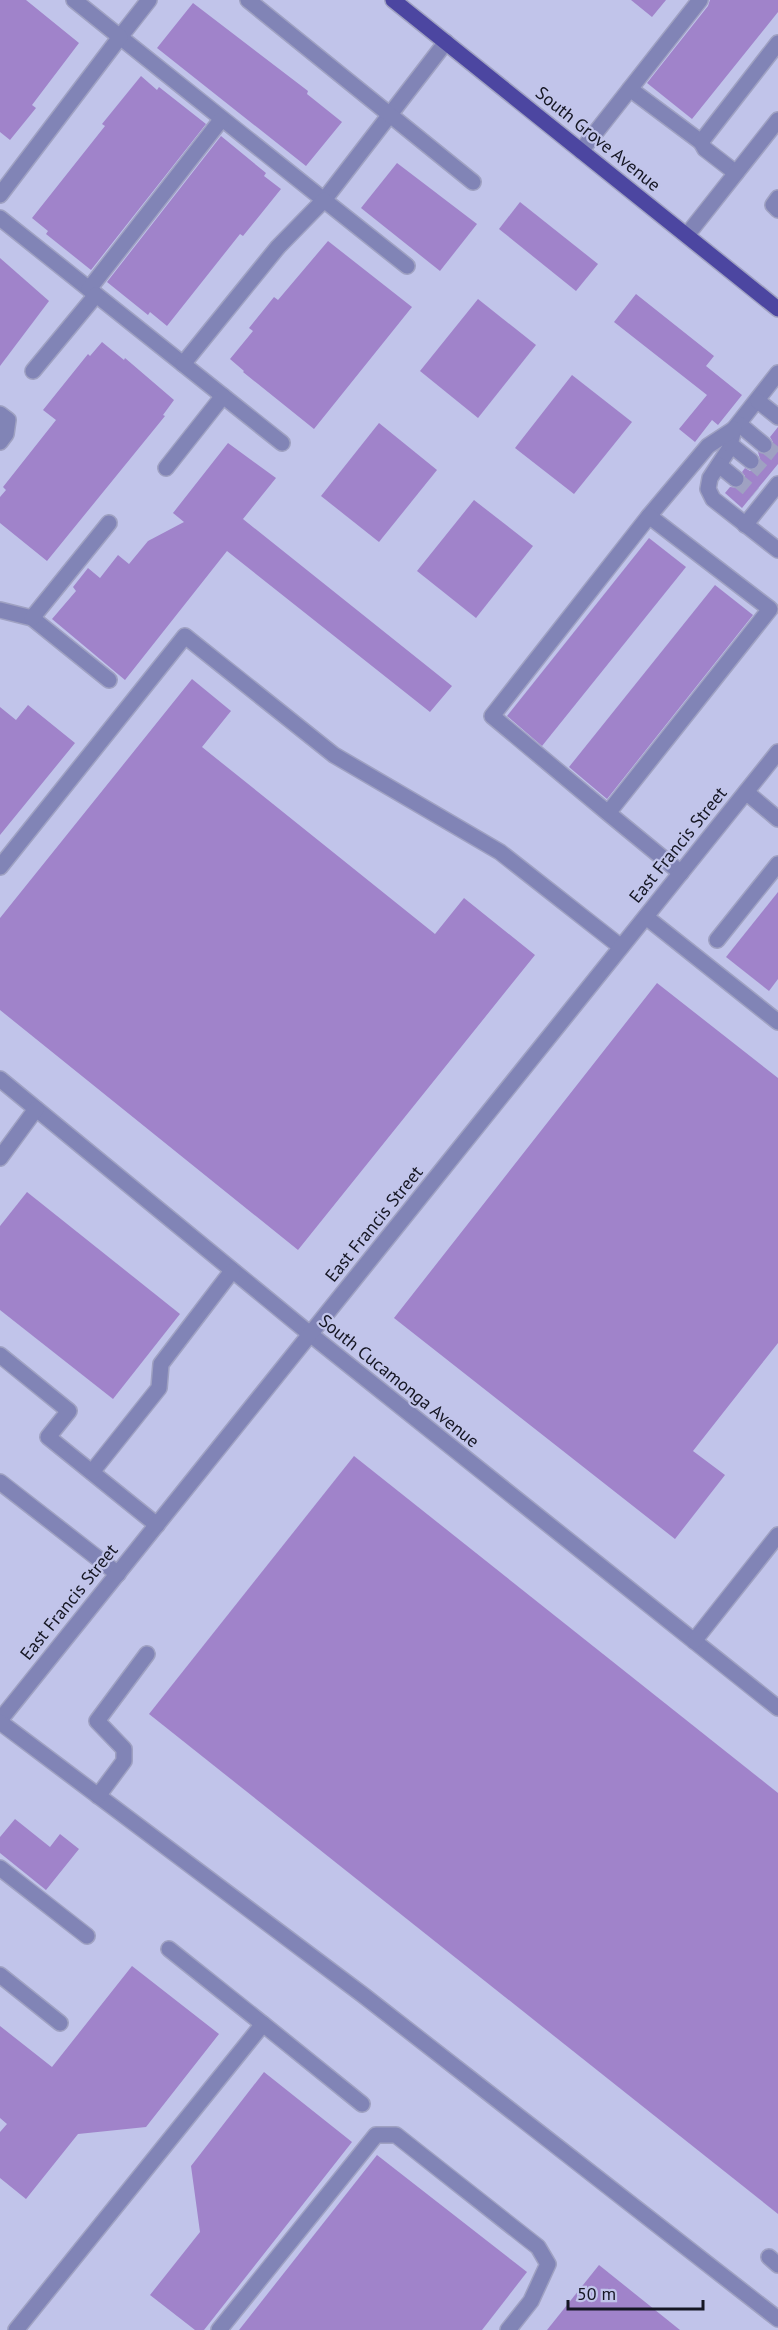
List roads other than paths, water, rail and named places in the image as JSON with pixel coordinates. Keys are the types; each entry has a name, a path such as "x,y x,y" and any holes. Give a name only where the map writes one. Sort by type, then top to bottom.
{"main road":[{"name":"South Grove Avenue","path":"393,0 778,309"}],"street":[{"path":"74,0 221,120 407,266"},
{"path":"0,195 149,0"},
{"path":"249,0 473,182"},
{"path":"581,151 700,0"},
{"path":"183,364 278,247 324,200 446,42"},
{"path":"701,142 778,43"},
{"path":"630,89 701,142 705,149 736,173"},
{"path":"33,371 221,120"},
{"path":"687,235 778,120"},
{"path":"778,198 772,205 778,210"},
{"path":"0,218 282,443"},
{"path":"681,873 492,716 649,516 708,446 737,426 778,373"},
{"path":"166,468 223,396"},
{"path":"758,401 778,417"},
{"path":"0,414 8,420 6,434 0,442"},
{"path":"737,426 764,445"},
{"path":"737,426 731,445 710,478 708,489 713,499 778,550"},
{"path":"731,445 751,461"},
{"path":"719,465 736,479"},
{"path":"745,525 758,498 775,481"},
{"path":"608,813 770,609 649,516"},
{"path":"32,618 109,523"},
{"path":"0,610 32,618 109,680"},
{"path":"0,867 185,636 334,755 500,852 621,947"},
{"name":"East Francis Street","path":"0,1721 778,752"},
{"path":"746,792 778,819"},
{"path":"717,940 778,864"},
{"path":"646,917 778,1022"},
{"name":"South Cucamonga Avenue","path":"0,1079 232,1271 778,1708"},
{"path":"0,1158 36,1109"},
{"path":"92,1472 159,1388 161,1364 232,1271"},
{"path":"0,1356 69,1411 48,1437 157,1525"},
{"path":"0,1482 118,1574"},
{"path":"694,1641 778,1535"},
{"path":"98,1796 124,1761 124,1749 97,1720 147,1654"},
{"path":"0,1721 363,1995 778,2319"},
{"path":"0,1868 87,1936"},
{"path":"169,1949 362,2104"},
{"path":"0,1975 60,2023"},
{"path":"16,2330 91,2240 263,2024"},
{"path":"219,2330 376,2135 396,2134 538,2247 548,2264 531,2301 508,2330"}],"tunnel":[{"path":"764,445 778,456"},
{"path":"751,461 768,476"},
{"path":"736,479 754,494"}]}
